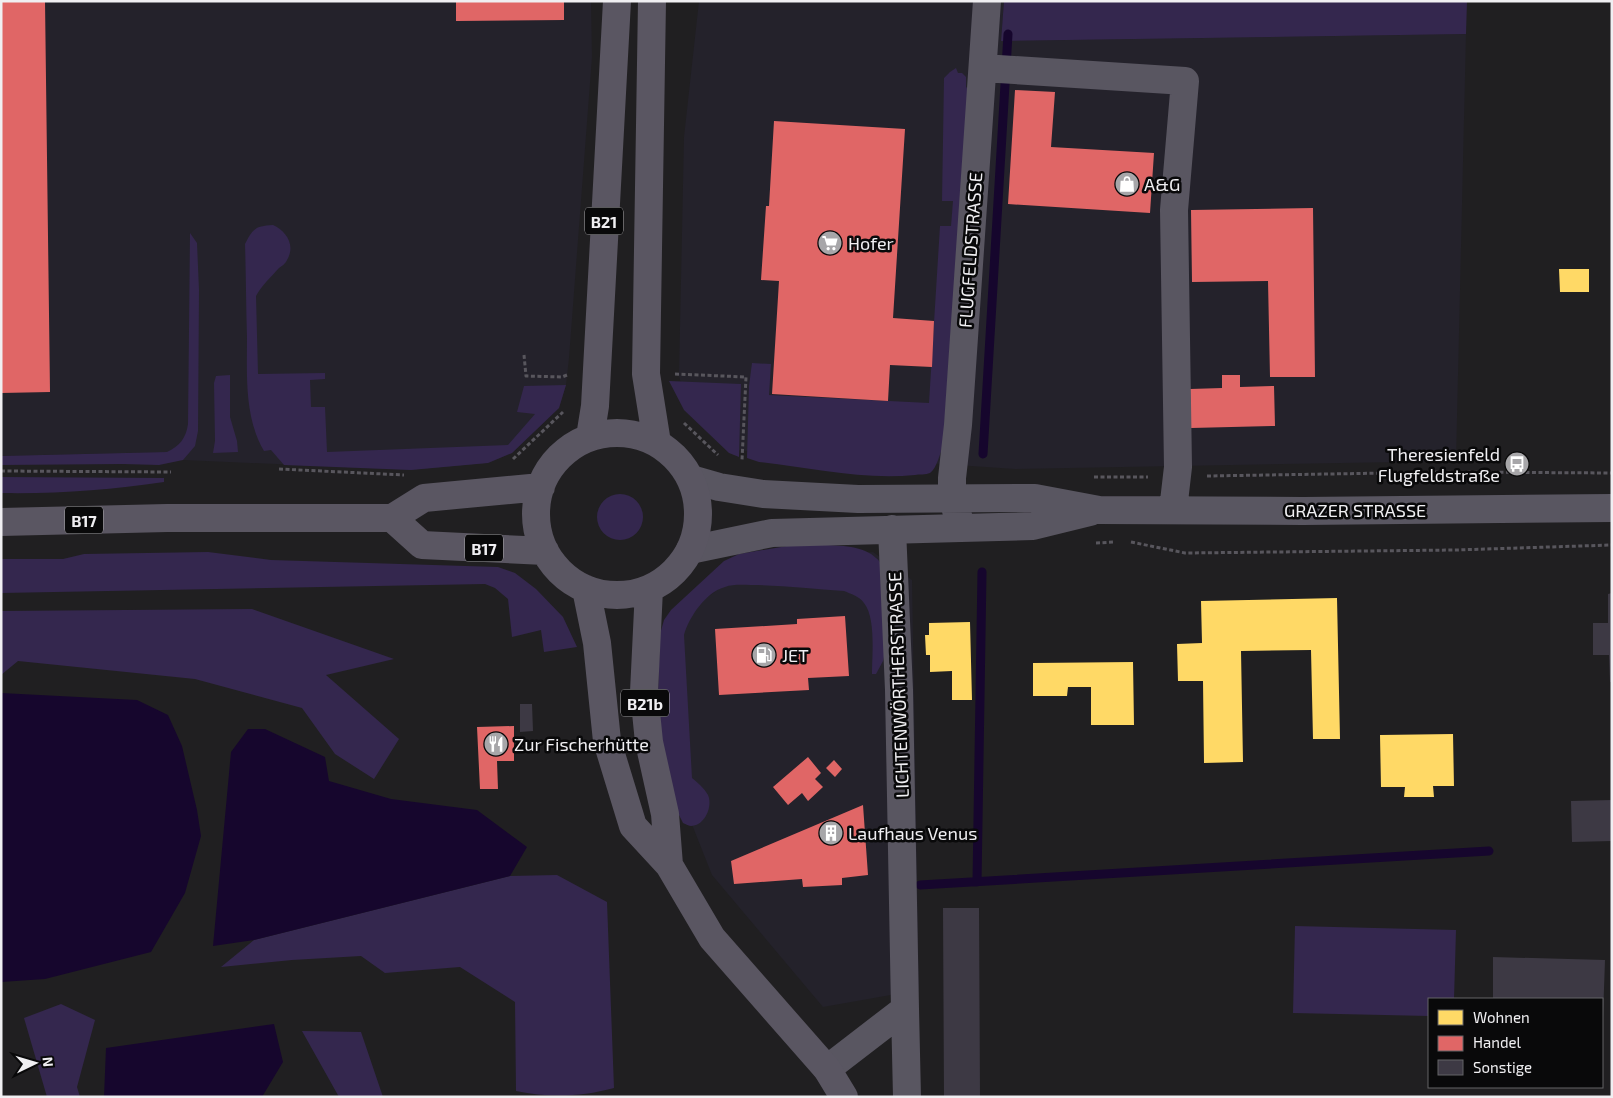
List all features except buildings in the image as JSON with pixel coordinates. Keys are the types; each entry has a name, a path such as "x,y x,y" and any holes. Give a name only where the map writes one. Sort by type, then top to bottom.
{"main road":[{"name":"B21","path":"590,437 594,406 617,1"},
{"name":"B21","path":"652,1 646,374 657,443"},
{"path":"614,433 637,435 657,443 675,456 691,480 698,503 698,527 690,550 674,572 649,589 628,595 608,595 586,589 561,573 545,551 538,530 536,510 541,487 552,465 572,446 590,437 614,433"},
{"path":"392,518 424,498 541,487"},
{"name":"B17","path":"1,522 176,518 392,518 422,545 545,551"},
{"name":"B21b","path":"586,589 597,643 608,741 633,826 669,865 712,938 827,1069 844,1097"},
{"name":"B21b","path":"649,589 644,692 649,742 665,814 669,865"}],"street":[{"name":"FLUGFELDSTRASSE","path":"962,528 952,498 952,478 995,63 987,1"},
{"path":"995,63 1185,81 1174,210 1177,477 1173,510"},
{"path":"691,480 762,494 858,499 1035,498 1099,510"},
{"name":"GRAZER STRASSE","path":"1099,510 1612,508"},
{"path":"690,550 772,533 1033,526 1099,510"},
{"name":"LICHTENWÖRTHERSTRASSE","path":"892,529 899,690 907,1097"},
{"path":"827,1069 905,1009"}],"path":[{"path":"524,355 526,376 562,377 574,372"},
{"path":"671,374 746,377 742,468"},
{"path":"507,461 516,457 562,413 566,406"},
{"path":"683,422 724,460"},
{"path":"278,469 410,475"},
{"path":"1,471 171,472"},
{"path":"1089,477 1450,472 1612,472"},
{"path":"1129,541 1185,553 1455,550 1612,544"},
{"path":"1090,543 1119,542"}],"shaded area":[{"path":"1,1 591,1 592,57 569,358 566,385 559,408 512,453 488,463 411,470 183,460 167,452 1,456"},
{"path":"699,1 1004,1 1001,41 1466,34 1456,461 1015,469 736,450 683,394 679,375 684,137"},
{"path":"1004,1 1467,1 1466,34 1001,41"},
{"path":"956,68 958,73 962,73 966,77 966,87 968,89 943,446 935,468 927,474 895,476 856,475 759,462 747,458 749,386 752,363 771,364 769,395 929,403 940,226 951,226 953,201 942,201 944,78"},
{"path":"273,225 286,235 290,244 290,254 286,262 267,281 256,296 258,374 325,373 325,379 310,380 311,407 325,407 327,452 508,445 535,414 517,412 524,386 566,385 559,408 512,453 488,463 411,470 284,465 271,450 264,451 258,438 250,410 247,381 245,244 250,234 256,229"},
{"path":"190,233 197,243 199,290 198,431 195,446 183,460 159,465 1,465 1,456 167,452 181,441 186,434 188,424"},
{"path":"230,375 230,417 238,452 213,453 215,441 214,383 216,376"},
{"path":"669,381 741,384 739,457 729,453 684,410"},
{"path":"1,477 164,478 164,482 83,491 1,493"},
{"path":"625,494 637,500 642,508 642,526 637,534 629,539 615,540 603,534 598,526 597,512 603,500 611,495"},
{"path":"793,545 825,545 859,549 879,561 883,567 886,648 883,661 876,674 872,674 872,627 868,610 860,599 844,591 731,585 711,594 694,613 684,635 692,778 706,792 709,799 707,815 700,823 689,826 683,823 678,813 662,741 658,694 660,634 664,620 671,610 724,561 739,554"},
{"path":"208,552 271,560 498,567 515,573 536,589 563,617 577,647 544,652 541,630 512,637 508,599 495,588 485,584 1,593 1,559 63,559 84,554"},
{"path":"873,552 912,580 919,990 823,1007 712,875 685,807 672,622 760,560"},
{"path":"252,609 394,659 326,675 399,739 374,779 335,754 302,708 195,679 18,661 1,675 1,611"},
{"path":"1,693 137,700 168,715 182,746 201,836 185,893 151,952 45,979 1,982"},
{"path":"248,729 265,729 325,757 329,781 391,799 477,810 527,847 510,876 254,940 213,946 231,752"},
{"path":"557,875 607,902 614,1088 565,1096 516,1091 515,1002 460,967 385,973 361,956 221,967 254,940 510,876"},
{"path":"1295,926 1456,930 1454,998 1428,998 1428,1016 1293,1013"},
{"path":"61,1004 95,1020 77,1087 80,1097 47,1097 24,1018"},
{"path":"274,1024 283,1062 262,1097 104,1097 106,1048"},
{"path":"302,1031 361,1032 383,1097 339,1097"}],"waterway":[{"path":"983,454 1008,34"},
{"path":"977,882 982,572"},
{"path":"920,885 1489,851"}],"place":[{"name":"A&G","path":"1127,184"},
{"name":"Hofer","path":"830,243"},
{"name":"Theresienfeld Flugfeldstraße","path":"1517,464"},
{"name":"JET","path":"764,655"},
{"name":"Zur Fischerhütte","path":"496,744"},
{"name":"Laufhaus Venus","path":"831,833"}]}
